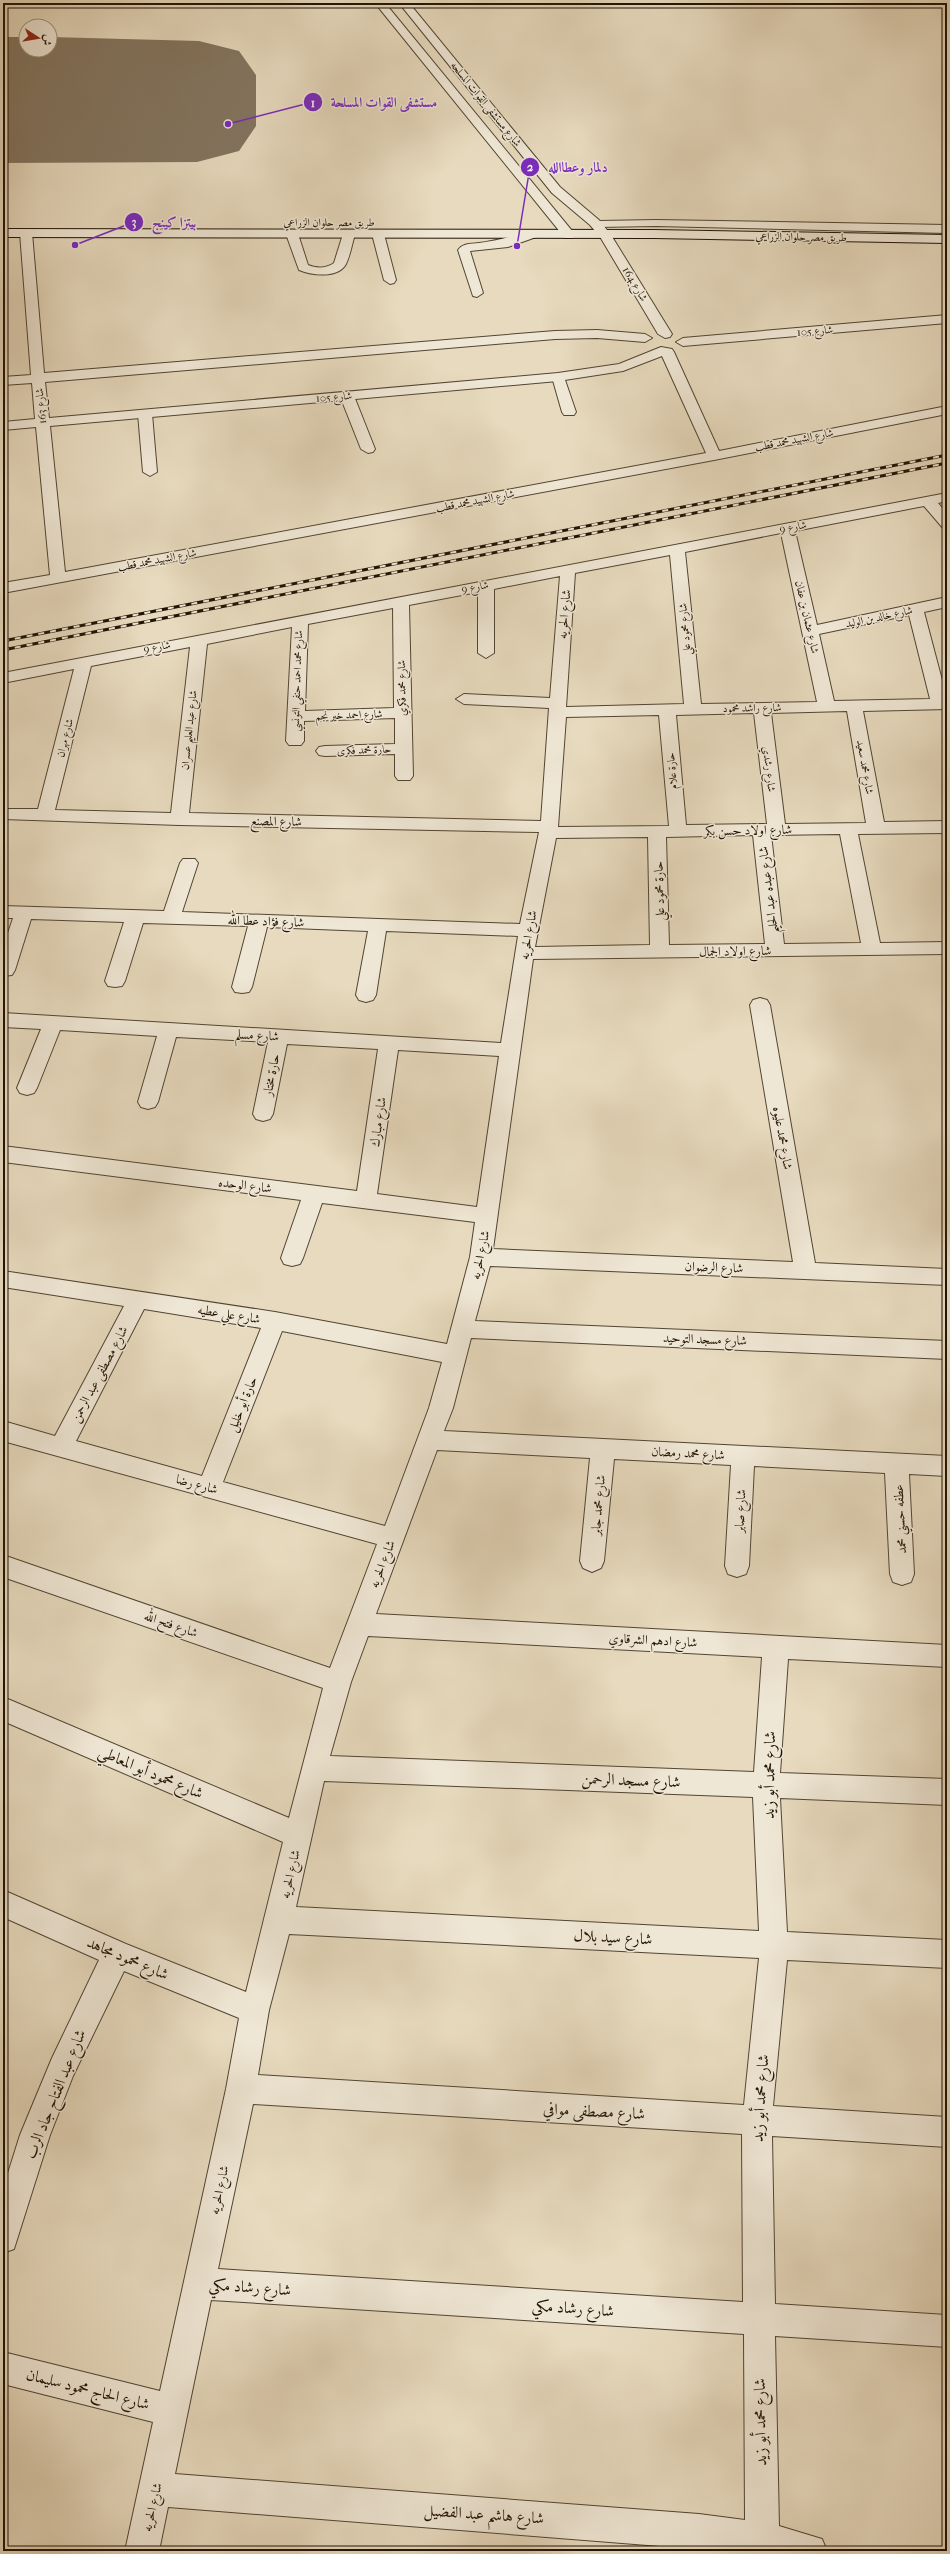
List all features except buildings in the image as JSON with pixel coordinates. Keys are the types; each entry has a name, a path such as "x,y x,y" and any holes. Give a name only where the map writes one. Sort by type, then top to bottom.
{"street":[{"name":"شارع مستشفى القوات المسلحه","path":"380,3 569,235"},
{"name":"شارع مستشفى القوات المسلحه","path":"404,3 556,190 570,204 598,224 605,235"},
{"name":"طريق مصر حلوان الزراعي","path":"106,221 289,222 350,228 378,234 654,234 947,239"},
{"path":"289,222 292,234"},
{"name":"طريق مصر حلوان الزراعي","path":"3,233 292,234 350,228 558,223 598,224 654,234"},
{"name":"شارع 163","path":"26,233 42,423 58,579"},
{"name":"شارع 164","path":"605,235 665,334"},
{"name":"شارع 105","path":"3,426 558,377 624,368 639,364 664,352 677,349 683,342 947,319"},
{"path":"3,381 555,335 597,334 645,338 652,335 665,334 676,336 683,342"},
{"path":"645,338 644,341 646,346 664,352 714,456"},
{"name":"شارع الشهيد محمد قطب","path":"3,588 714,456 947,410"},
{"name":"شارع 9","path":"3,678 84,661 486,584 947,498"},
{"path":"928,501 947,524"},
{"name":"شارع عثمان بن عفان","path":"787,528 827,707"},
{"name":"شارع محمود علي","path":"678,548 693,709"},
{"name":"شارع الحريه","path":"142,2551 241,2089 255,2010 279,1920 314,1768 338,1682 441,1408 481,1258 524,953 549,830 568,569"},
{"path":"486,584 486,653"},
{"name":"شارع محمد فكري","path":"401,601 404,776"},
{"name":"شارع خالد بن الوليد","path":"810,631 947,602"},
{"path":"915,609 944,704"},
{"name":"شارع محمد احمد حنفي التونسي","path":"295,741 300,620"},
{"name":"شارع عبد العليم عسران","path":"179,820 199,639"},
{"name":"شارع مهران","path":"45,816 84,661"},
{"name":"شارع راشد محمود","path":"464,699 557,708 667,710 944,704"},
{"name":"شارع محمد سعيد","path":"854,706 876,828"},
{"name":"شارع رشدي","path":"762,708 769,830"},
{"name":"حارة علام","path":"667,710 678,831"},
{"name":"شارع احمد خير نجم","path":"296,716 403,713"},
{"name":"حارة محمد فكرى","path":"325,752 403,749"},
{"name":"شارع المصنع","path":"3,814 549,830"},
{"name":"شارع اولاد حسن بكر","path":"549,830 657,832 947,827"},
{"path":"848,829 872,949"},
{"name":"شارع عبده عبد الحليم","path":"769,830 775,950"},
{"name":"حارة محمود علي","path":"657,832 660,952"},
{"path":"171,918 189,863"},
{"name":"شارع فؤاد عطا الله","path":"3,912 528,930"},
{"path":"5,970 24,913"},
{"path":"115,981 136,917"},
{"path":"242,987 259,921"},
{"path":"366,995 378,925"},
{"name":"شارع اولاد الجمال","path":"524,953 947,948"},
{"name":"شارع محمد عليوه","path":"760,1005 805,1271"},
{"name":"شارع مسلم","path":"3,1020 511,1050"},
{"path":"27,1088 53,1023"},
{"path":"148,1102 168,1030"},
{"name":"حارة مختار","path":"263,1114 279,1036"},
{"name":"شارع مبارك","path":"366,1200 389,1043"},
{"name":"شارع الوحده","path":"3,1154 487,1216"},
{"path":"292,1258 314,1194"},
{"name":"شارع الرضوان","path":"481,1258 947,1277"},
{"name":"شارع علي عطيه","path":"6,1284 138,1300 275,1321 455,1355"},
{"name":"شارع مصطفى عبد الرحمن","path":"61,1447 138,1300"},
{"name":"حارة أبو خليل","path":"209,1487 275,1321"},
{"name":"شارع مسجد التوحيد","path":"462,1329 947,1350"},
{"name":"شارع رضا","path":"3,1431 392,1538"},
{"name":"شارع محمد رمضان","path":"429,1440 947,1466"},
{"name":"شارع محمد جابر","path":"592,1561 603,1449"},
{"name":"شارع صابر","path":"737,1566 743,1456"},
{"name":"عطفه حسني محمد","path":"897,1464 902,1574"},
{"name":"شارع فتح الله","path":"3,1566 338,1682"},
{"name":"شارع ادهم الشرقاوي","path":"359,1624 947,1656"},
{"name":"شارع محمد أبو زيد","path":"762,2545 758,2320 757,2121 774,1946 766,1785 776,1647"},
{"name":"شارع محمود أبو المعاطي","path":"3,1709 298,1836"},
{"name":"شارع مسجد الرحمن","path":"314,1768 947,1792"},
{"name":"شارع محمود مجاهد","path":"3,1903 117,1954 255,2010"},
{"name":"شارع سيد بلال","path":"279,1920 947,1954"},
{"name":"شارع عبد الفتاح جاد الرب","path":"3,2238 35,2134 62,2068 117,1954"},
{"name":"شارع مصطفى موافي","path":"241,2089 947,2132"},
{"name":"شارع رشاد مكي","path":"200,2284 947,2332"},
{"name":"شارع الحاج محمود سليمان","path":"3,2368 172,2410"},
{"name":"شارع هاشم عبد الفضيل","path":"156,2489 699,2531 762,2545 810,2551"}],"lane":[{"path":"598,224 656,222 947,229"},
{"path":"292,234 303,267 313,271 332,270 340,264 350,228"},
{"path":"378,234 390,280"},
{"path":"477,293 464,250 467,248 508,243 535,234"},
{"path":"558,377 569,412"},
{"path":"347,396 368,449"},
{"path":"145,414 150,472"}],"runway":[{"path":"3,71 81,71 199,75 197,126 3,127"}],"railway":[{"path":"3,641 947,455"},
{"path":"3,650 947,463"}],"place":[{"name":"مستشفى القوات المسلحة","path":"228,124"},
{"name":"بيتزا كينج","path":"75,245"},
{"name":"دلمار وعطاالله","path":"517,246"}]}
